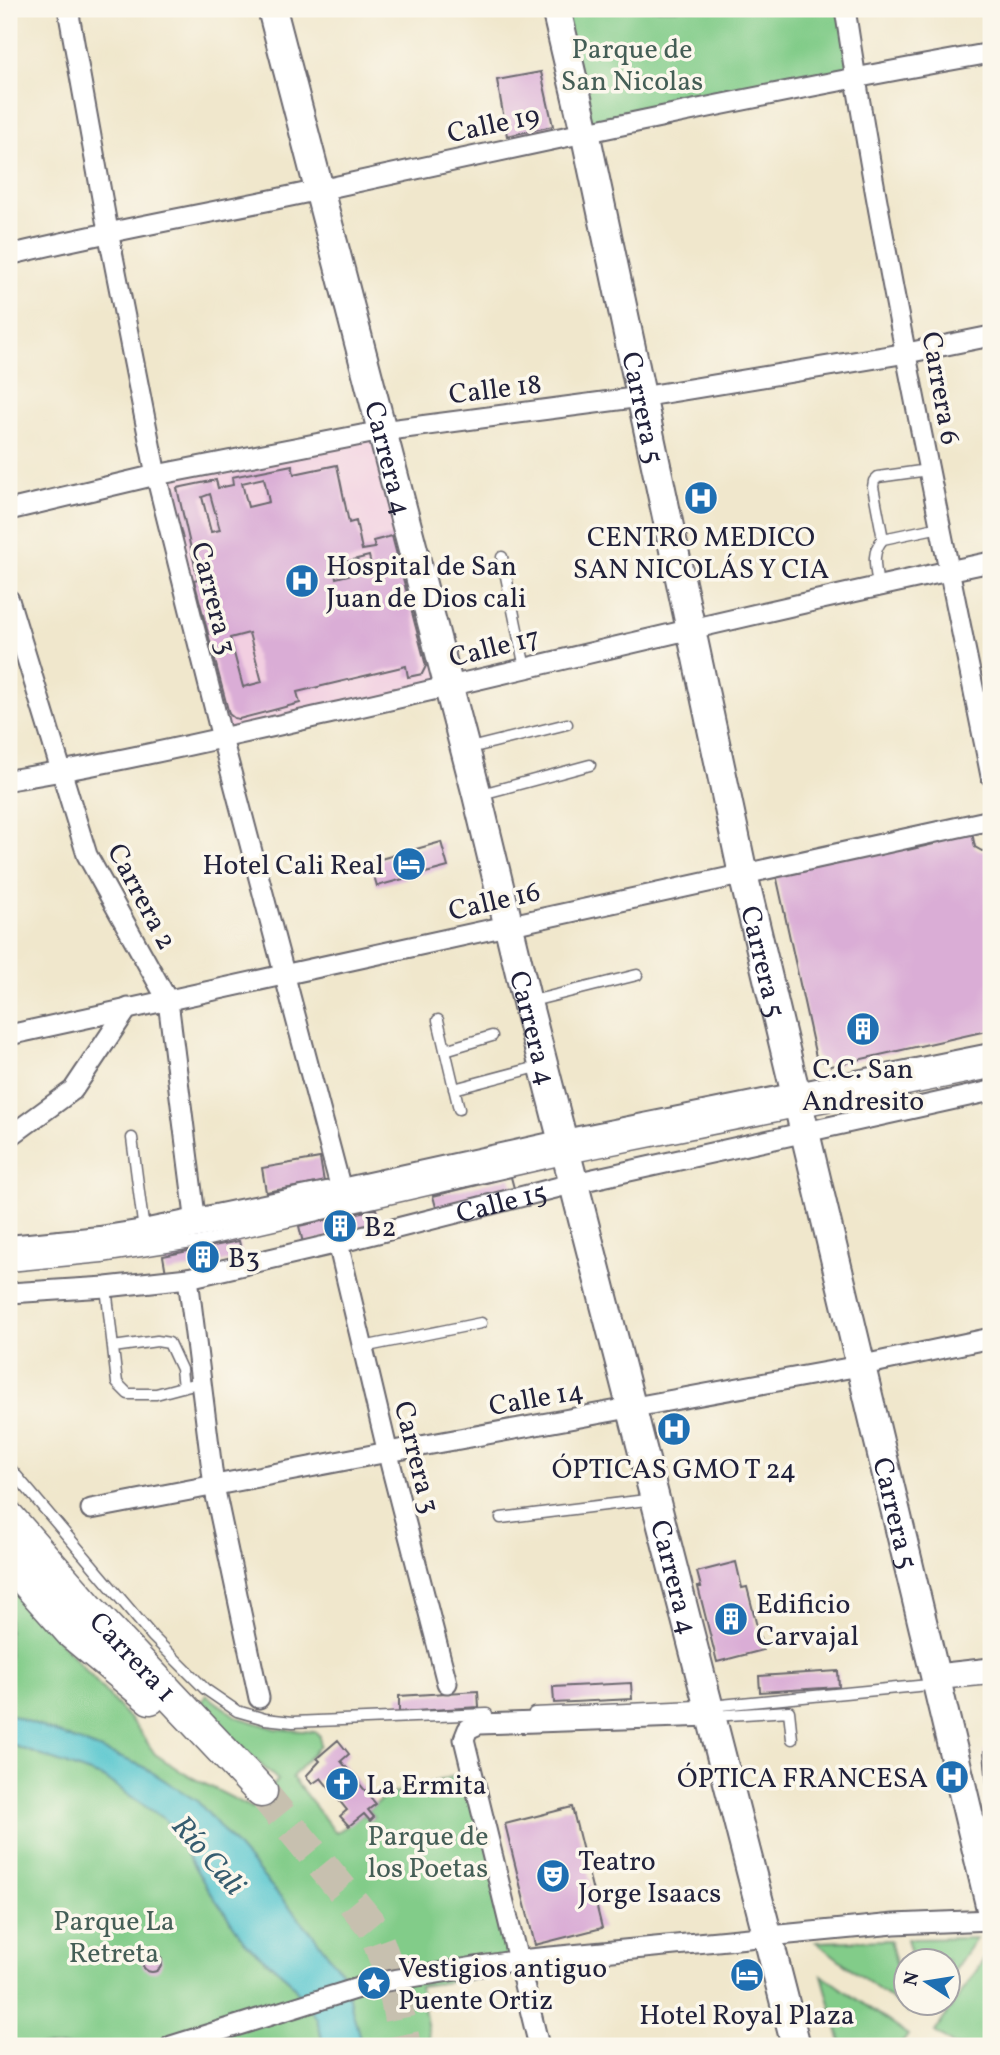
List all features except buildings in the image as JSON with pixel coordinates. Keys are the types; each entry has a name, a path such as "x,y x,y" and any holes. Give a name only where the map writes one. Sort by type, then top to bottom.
{"main road":[{"name":"Carrera 1","path":"9,1518 89,1609 261,1791 72,1633 9,1562"}],"street":[{"name":"Carrera 3","path":"68,9 156,475 342,1194"},
{"name":"Carrera 4","path":"272,9 477,795 527,1002 796,2046"},
{"name":"Carrera 5","path":"556,9 585,132 743,874 991,1909"},
{"name":"Carrera 6","path":"845,9 928,470 991,776"},
{"name":"Calle 19","path":"9,255 108,231 320,190 855,76 991,52"},
{"name":"Calle 18","path":"9,510 156,475 382,431 641,397 907,353 991,336"},
{"name":"Calle 17","path":"9,780 222,738 691,628 991,562"},
{"name":"Carrera 2","path":"9,600 60,772 88,855 168,1001 196,1224"},
{"name":"Calle 16","path":"9,1035 991,820"},
{"path":"9,1137 73,1090 128,1008"},
{"name":"Calle 15","path":"9,1293 106,1287 188,1278 338,1243 569,1161 801,1115 991,1058"},
{"name":"Calle 15","path":"9,1250 144,1234 342,1194 569,1161 801,1115 991,1091"},
{"name":"Carrera 3","path":"338,1243 447,1684"},
{"path":"188,1278 192,1385 259,1698"},
{"name":"Calle 14","path":"91,1509 861,1365 991,1338"},
{"path":"937,1679 991,1668"},
{"path":"540,2046 464,1739 468,1729 479,1724 709,1711"},
{"path":"171,2046 374,1983 519,1960 894,1924 991,1920"}],"lane":[{"path":"878,586 874,559 883,539 874,481 878,477 928,470"},
{"path":"883,539 940,527"},
{"path":"502,557 525,667"},
{"path":"465,749 567,724"},
{"path":"477,795 590,765"},
{"path":"527,1002 637,975"},
{"path":"438,1020 458,1109"},
{"path":"445,1050 492,1036"},
{"path":"454,1088 544,1065"},
{"path":"801,1115 991,1073"},
{"path":"132,1138 144,1234"},
{"path":"9,1266 102,1257 199,1242 569,1161"},
{"path":"106,1287 117,1383 128,1394 156,1394 192,1385 169,1343 157,1341 113,1347"},
{"path":"363,1347 481,1323"},
{"path":"9,1467 172,1658 221,1702 244,1713 265,1720 293,1722 789,1711 792,1739"},
{"path":"501,1518 655,1499"},
{"path":"709,1711 937,1679 991,1679"}],"shaded area":[{"name":"Hospital de San Juan de Dios cali","path":"382,431 448,687 222,738 156,475"}],"green space":[{"name":"Parque de San Nicolas","path":"556,9 845,9 855,76 585,132"},
{"name":"Parque de los Poetas","path":"9,1585 136,1726 155,1754 185,1774 252,1808 278,1780 198,1709 206,1695 237,1717 277,1729 315,1732 320,1736 320,1745 292,1777 336,1833 364,1814 370,1820 374,1817 368,1810 385,1796 472,1771 522,1972 420,1986 431,2046 362,2046 342,1973 311,1932 198,1802 142,1766 9,1714"},
{"name":"Parque La Retreta","path":"9,1744 104,1778 167,1821 206,1886 247,1944 289,1980 317,2019 324,2046 9,2046"},
{"path":"976,1938 962,1958 962,1946 909,1946 907,1939"},
{"path":"890,1940 892,2000 816,1942"},
{"path":"987,1955 991,1973 991,2046 955,2046 935,2032 946,2016 962,2016 962,1992"},
{"path":"822,1975 908,2035 900,2046 842,2046"}],"water":[{"name":"Río Cali","path":"9,1714 142,1766 198,1802 311,1932 342,1973 362,2046 324,2046 317,2019 289,1980 247,1944 206,1886 167,1821 104,1778 9,1744"}],"tunnel":[{"path":"261,1791 373,1927 392,1979 405,2046"}],"place":[{"name":"CENTRO MEDICO SAN NICOLÁS Y CIA","path":"701,498"},
{"name":"Hospital de San Juan de Dios cali","path":"302,581"},
{"name":"Hotel Cali Real","path":"409,864"},
{"name":"C.C. San Andresito","path":"863,1029"},
{"name":"B2","path":"340,1226"},
{"name":"B3","path":"203,1257"},
{"name":"ÓPTICAS GMO T 24","path":"674,1429"},
{"name":"Edificio Carvajal","path":"731,1619"},
{"name":"ÓPTICA FRANCESA","path":"952,1777"},
{"name":"La Ermita","path":"342,1784"},
{"name":"Teatro Jorge Isaacs","path":"553,1876"},
{"name":"Hotel Royal Plaza","path":"747,1975"},
{"name":"Vestigios antiguo Puente Ortiz","path":"374,1983"}]}
